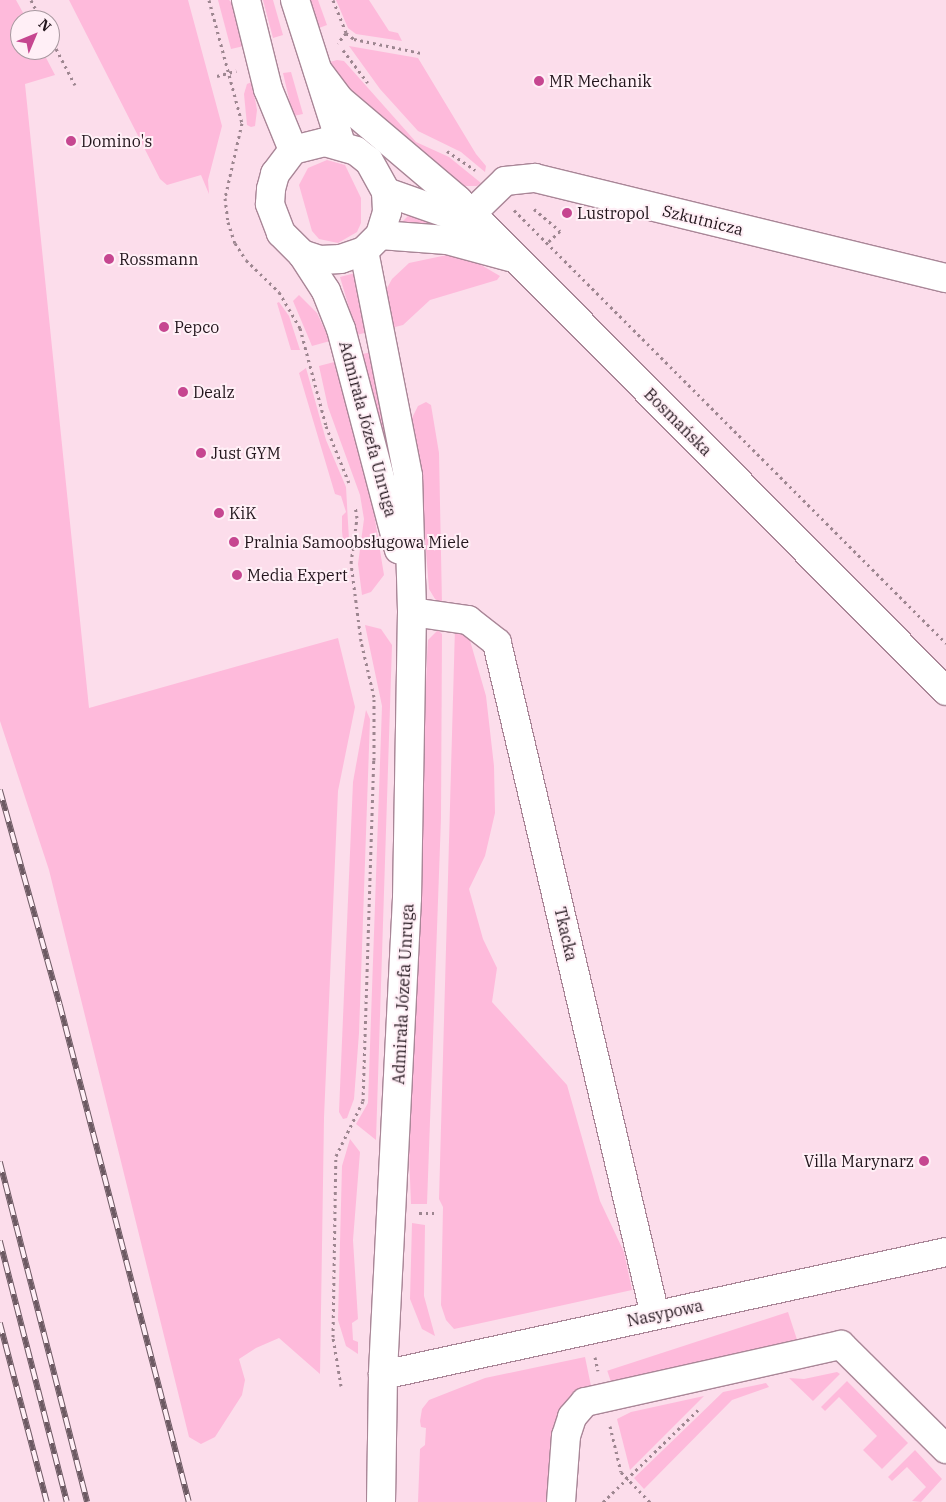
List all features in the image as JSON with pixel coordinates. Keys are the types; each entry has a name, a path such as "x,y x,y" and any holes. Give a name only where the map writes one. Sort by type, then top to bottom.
{"street":[{"path":"246,0 268,89 293,150"},
{"path":"295,0 341,144"},
{"path":"318,72 340,100 434,178 478,220"},
{"path":"372,243 387,212 386,192 369,161 341,144 316,143 293,150 275,174 270,204 281,233 302,254 320,260 341,259 372,243 447,240 490,249 515,259"},
{"name":"Szkutnicza","path":"478,220 505,181 535,178 946,278"},
{"name":"Bosmańska","path":"386,192 478,220 946,692"},
{"name":"Admirała Józefa Unruga","path":"372,243 408,476 412,612 407,898 383,1375 381,1502"},
{"name":"Admirała Józefa Unruga","path":"302,254 326,291 341,329 375,452 412,612"},
{"name":"Tkacka","path":"412,612 468,620 497,642 655,1315"},
{"name":"Nasypowa","path":"383,1375 946,1252"},
{"path":"561,1502 566,1436 572,1418 585,1402 603,1396 840,1345 946,1449"}],"path":[{"path":"209,0 242,123 226,198 228,222 235,243 246,260 279,292 300,328 326,426 352,490"},
{"path":"346,34 354,39 421,53"},
{"path":"60,56 75,85"},
{"path":"532,207 560,231 547,243 946,643"},
{"path":"342,1386 333,1337 336,1156 362,1101 374,760 374,697 361,640 351,562 357,518 354,499"},
{"path":"594,1349 621,1472 650,1502"},
{"path":"603,1502 675,1432"}],"shaded area":[{"path":"0,0 16,0 22,10 10,10 10,60 47,60 55,75 25,84 89,708 338,638 355,707 338,791 324,1118 320,1374 279,1338 256,1348 239,1359 245,1380 242,1395 215,1437 201,1444 189,1437 49,870 0,721"},
{"path":"69,0 188,0 222,126 208,180 209,194 201,175 167,185 160,179"},
{"path":"218,0 229,0 234,5 244,46 231,49"},
{"path":"263,0 273,0 283,35 273,38"},
{"path":"310,0 318,0 327,25 319,28"},
{"path":"336,0 369,0 389,31 398,33 402,41 356,34 348,28"},
{"path":"349,46 418,58 476,154 486,166 485,172 461,152 418,131 380,89"},
{"path":"344,61 416,142 449,157 481,183 477,186 458,186 346,94 330,62"},
{"path":"291,72 303,114 293,116 283,73"},
{"path":"252,82 257,110 255,126 251,127 247,125 244,94 247,84"},
{"path":"327,160 345,165 361,198 361,223 357,232 338,243 319,239 312,231 299,185 308,168"},
{"path":"408,216 426,217 457,227 405,230 402,222"},
{"path":"447,255 469,258 500,276 497,280 430,300 403,325 391,328 386,290 392,279 409,263"},
{"path":"359,272 371,331 357,335 340,277"},
{"path":"299,295 317,313 330,341 312,346 293,301"},
{"path":"279,302 289,316 300,350 291,350 277,303"},
{"path":"374,352 395,476 391,474 361,354"},
{"path":"338,361 365,458 384,575 371,592 362,595 358,564 364,519 360,495 328,407 319,366"},
{"path":"306,368 326,440 346,487 349,540 343,541 342,516 346,512 341,496 335,494 299,373"},
{"path":"426,402 431,405 439,453 442,603 435,599 429,589 419,463 412,418 418,406"},
{"path":"365,625 381,629 392,645 376,1140 356,1124 368,1103 382,706"},
{"path":"455,627 469,637 486,696 494,766 495,813 485,856 469,889 483,939 497,968 492,1002 567,1085 600,1201 624,1252 632,1290 454,1329 446,1320 441,1305 443,1207 439,1199"},
{"path":"438,630 442,634 441,818 427,1204 411,1204 409,1154 427,657 428,640"},
{"path":"366,710 370,719 359,1033 354,1099 347,1118 343,1119 339,1112 353,782"},
{"path":"350,1139 360,1152 353,1240 358,1319 352,1323 353,1340 358,1342 358,1354 346,1346 338,1320 342,1166"},
{"path":"412,1223 425,1225 424,1296 435,1336 422,1329 410,1299"},
{"path":"788,1312 797,1340 616,1398 607,1371"},
{"path":"585,1357 591,1386 580,1391 555,1425 547,1502 418,1502 420,1449 425,1445 426,1428 421,1427 420,1421 422,1409 429,1400 485,1378"},
{"path":"837,1372 840,1374 813,1401 789,1378 804,1379"},
{"path":"847,1381 908,1443 882,1469 863,1450 877,1436 839,1397 825,1411 821,1407"},
{"path":"766,1383 769,1387 732,1400 644,1489 634,1478 723,1392"},
{"path":"704,1396 630,1470 617,1419 631,1412"},
{"path":"915,1450 942,1479 921,1502 912,1501 926,1487 907,1467 892,1481 888,1477"}],"railway":[{"path":"0,790 60,1005 189,1502"},
{"path":"0,1162 87,1502"},
{"path":"0,1241 67,1502"},
{"path":"0,1323 47,1502"}],"place":[{"name":"MR Mechanik","path":"539,81"},
{"name":"Domino's","path":"71,141"},
{"name":"Lustropol","path":"567,213"},
{"name":"Rossmann","path":"109,259"},
{"name":"Pepco","path":"164,327"},
{"name":"Dealz","path":"183,392"},
{"name":"Just GYM","path":"201,453"},
{"name":"KiK","path":"219,513"},
{"name":"Pralnia Samoobsługowa Miele","path":"234,542"},
{"name":"Media Expert","path":"237,575"},
{"name":"Villa Marynarz","path":"924,1161"}]}
